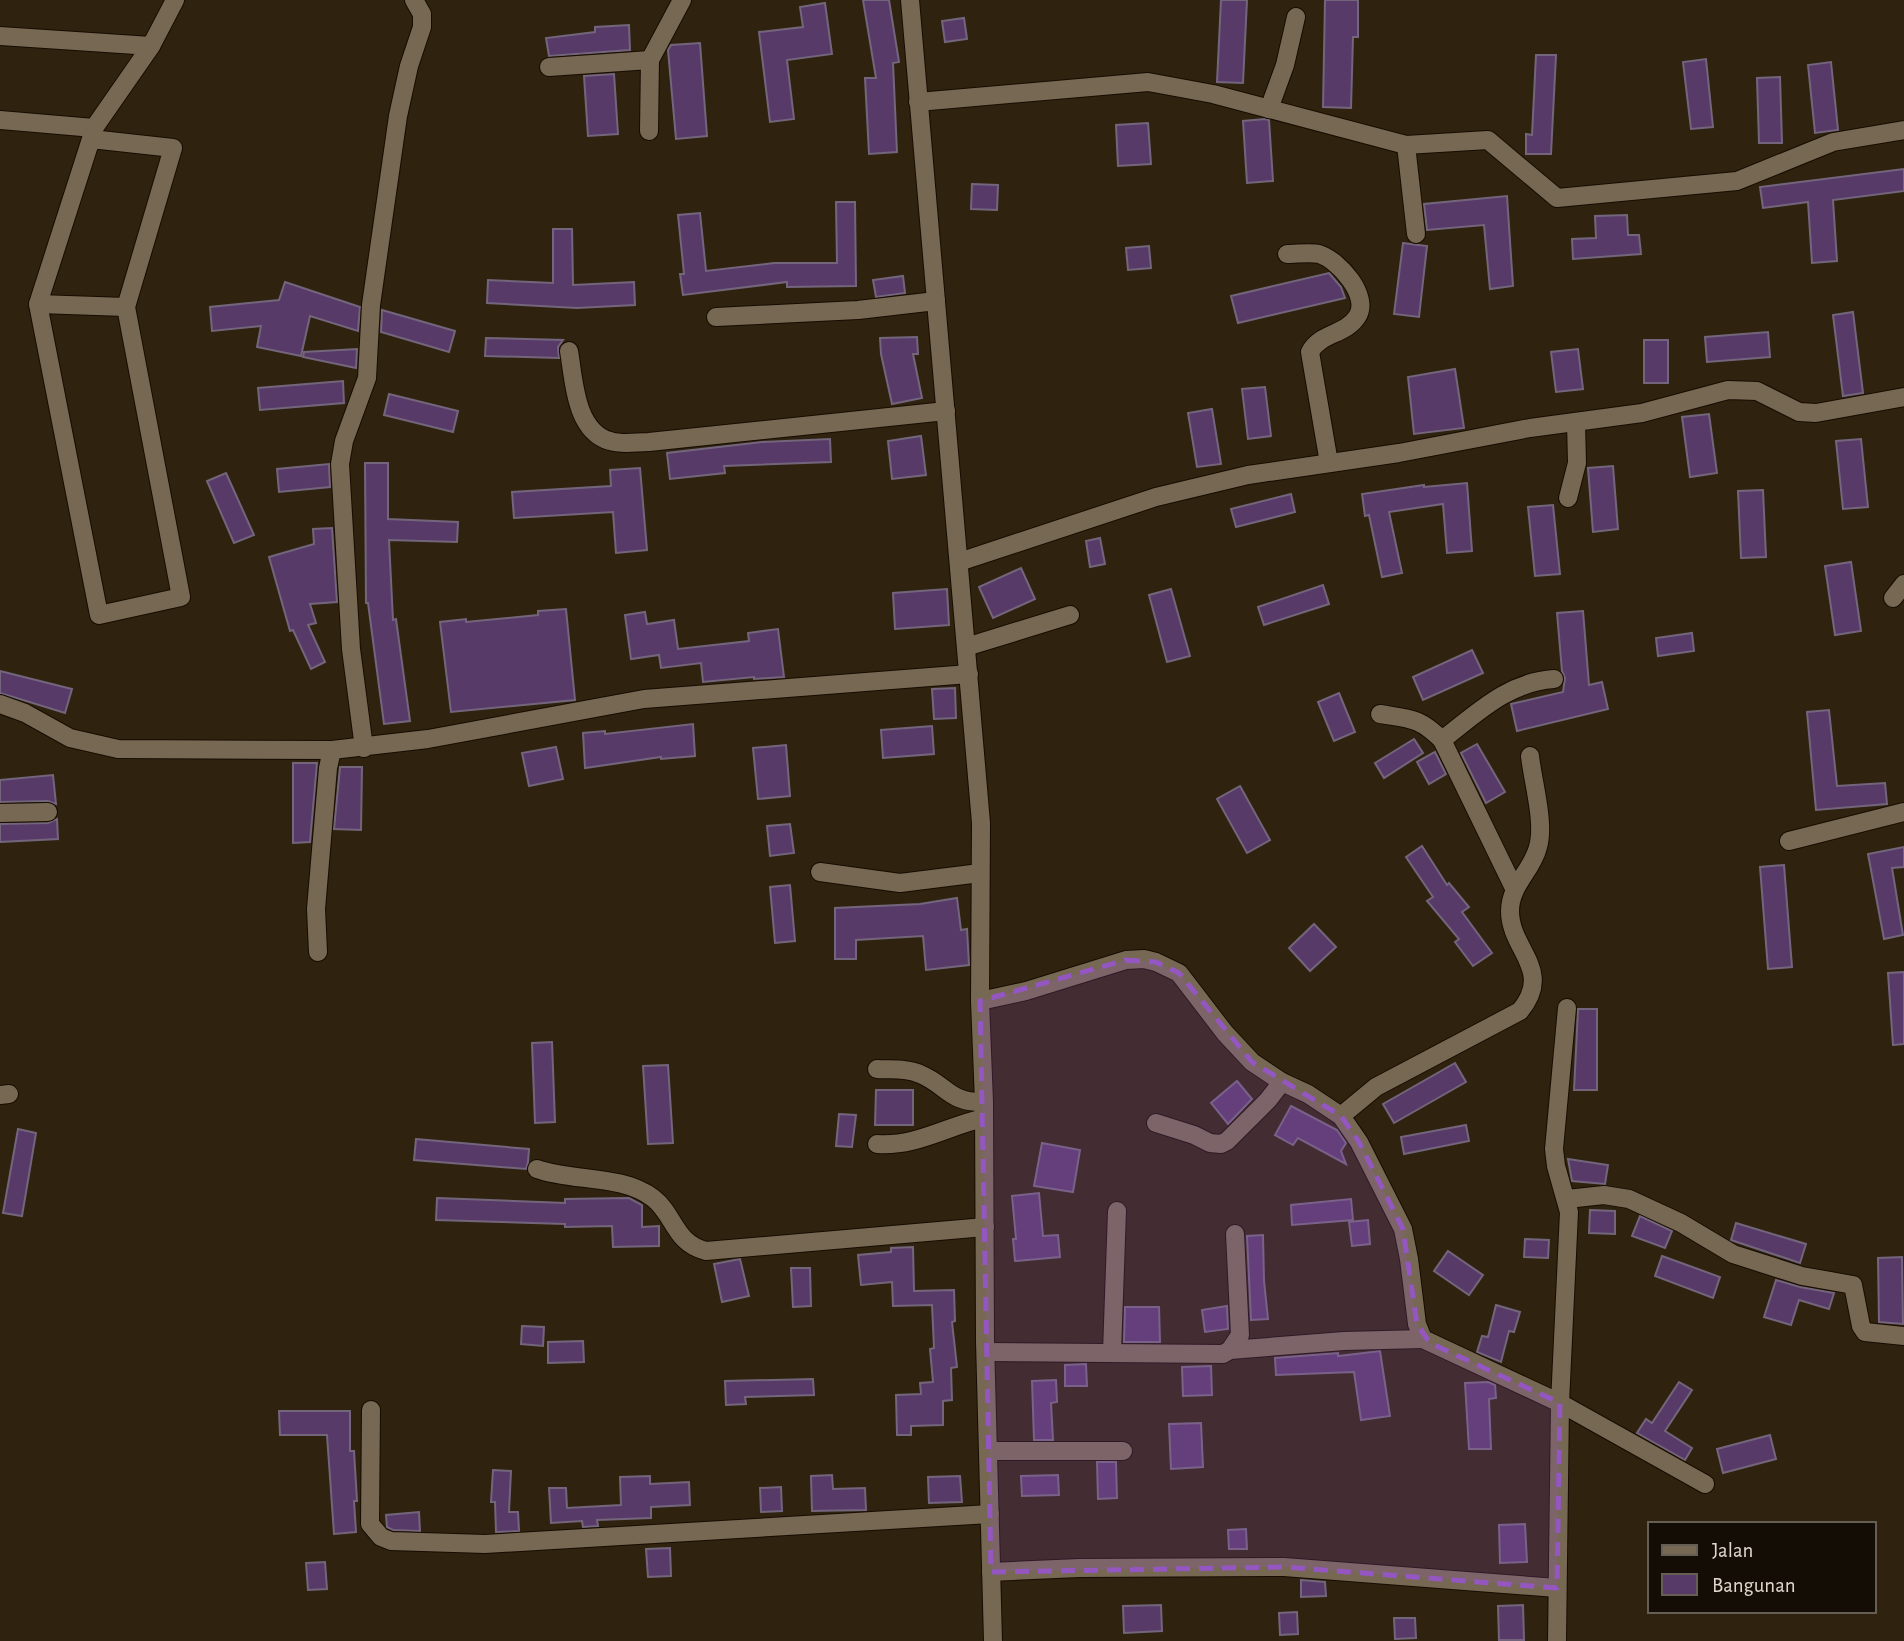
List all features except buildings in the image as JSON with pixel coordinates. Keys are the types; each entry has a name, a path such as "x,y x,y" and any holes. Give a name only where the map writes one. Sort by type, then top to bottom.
{"street":[{"path":"0,120 92,134 173,148 126,307 180,597 99,615 38,304 92,134 151,46 175,0"},
{"path":"364,748 351,649 340,464 344,441 367,378 371,305 398,116 409,66 422,27 422,14 414,0"},
{"path":"649,131 650,60 682,0"},
{"path":"910,0 982,823 980,1001 993,1641"},
{"path":"1269,109 1285,65 1296,17"},
{"path":"0,36 151,46"},
{"path":"549,66 650,60"},
{"path":"918,102 1148,82 1213,94 1406,145 1488,140 1557,198 1737,181 1833,142 1904,130"},
{"path":"1406,145 1416,234"},
{"path":"1287,254 1317,254 1338,264 1357,290 1360,304 1358,316 1352,323 1319,341 1310,352 1329,463"},
{"path":"716,317 858,310 936,301"},
{"path":"38,304 126,307"},
{"path":"569,351 579,408 589,426 609,441 649,442 946,411"},
{"path":"959,562 1156,497 1248,475 1399,453 1530,428 1642,413 1728,390 1758,391 1800,412 1816,413 1904,397"},
{"path":"1568,498 1577,463 1576,422"},
{"path":"966,647 1070,615"},
{"path":"0,704 24,713 70,738 118,749 332,750 428,739 644,699 969,674"},
{"path":"1442,740 1494,700 1524,684 1554,679"},
{"path":"1380,715 1419,722 1442,740 1514,888"},
{"path":"318,952 316,909 328,768 332,750"},
{"path":"1342,1116 1376,1087 1520,1011 1529,1001 1533,989 1533,975 1511,919 1514,888 1538,851 1541,835 1530,756"},
{"path":"1789,841 1904,811"},
{"path":"0,813 48,812"},
{"path":"820,872 900,883 980,873"},
{"path":"980,1001 1026,991 1126,960 1156,961 1179,973 1225,1033 1252,1062 1342,1116 1359,1142 1403,1228 1417,1324 1423,1339"},
{"path":"1557,1641 1560,1403 1569,1226 1567,1199 1560,1183 1554,1149 1567,1009"},
{"path":"877,1069 918,1073 949,1095 971,1102 984,1110"},
{"path":"1156,1123 1210,1143 1221,1143 1227,1141 1268,1100 1282,1082"},
{"path":"877,1144 908,1143 984,1110"},
{"path":"537,1168 555,1175 623,1185 640,1191 661,1206 688,1244 706,1251 985,1227"},
{"path":"1567,1199 1604,1195 1629,1199 1681,1223 1732,1254 1802,1276 1853,1285 1861,1326 1865,1332 1904,1336"},
{"path":"1112,1352 1117,1211"},
{"path":"1230,1350 1240,1335 1235,1234"},
{"path":"986,1352 1112,1352 1213,1356 1230,1350 1344,1341 1423,1339 1560,1403 1705,1484"},
{"path":"370,1410 370,1524 381,1537 391,1541 485,1544 990,1514"},
{"path":"988,1451 1123,1451"},
{"path":"991,1572 1079,1568 1284,1567 1557,1588"}],"highlighted area":[{"path":"1126,960 1156,962 1179,973 1252,1062 1341,1116 1359,1142 1403,1229 1417,1324 1430,1343 1560,1403 1557,1588 1284,1567 991,1572 980,1001"}]}
